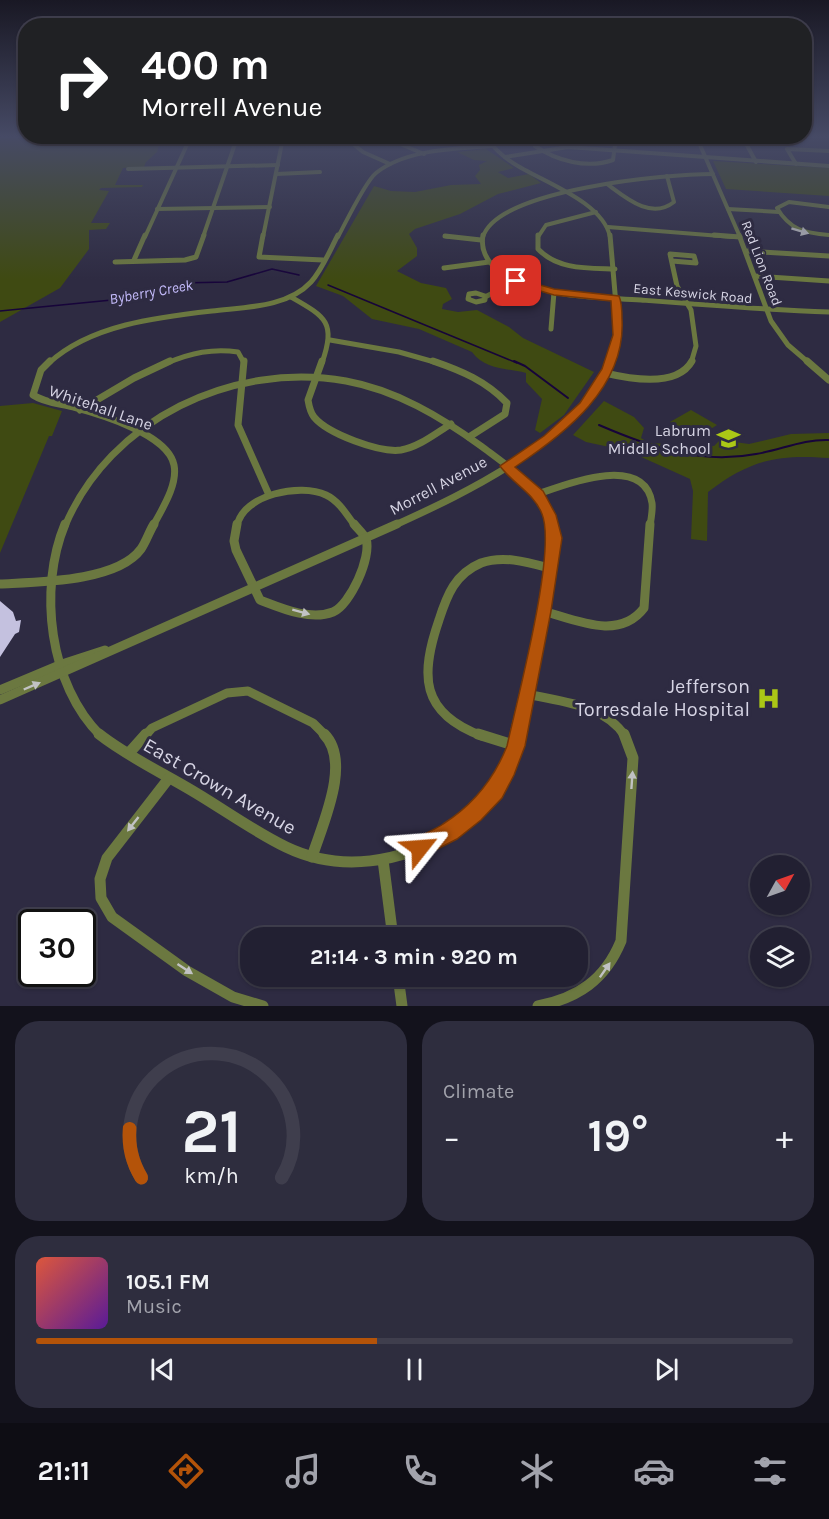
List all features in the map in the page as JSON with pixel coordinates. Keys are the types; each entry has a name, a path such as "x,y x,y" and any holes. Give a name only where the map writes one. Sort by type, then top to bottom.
{"street":[{"path":"134,260 168,185"},
{"path":"115,262 185,260 196,257 221,185"},
{"path":"274,185 260,257 323,260"},
{"path":"367,185 311,282 291,297 324,318 330,340 308,400 314,417 328,428 387,451 408,448 451,424"},
{"name":"Morrell Avenue","path":"0,690 112,648 431,509 507,466 567,423 589,399 605,374 618,335 615,268 613,243 608,228 596,212 554,185"},
{"path":"444,268 489,262 483,251 481,240 486,225 508,209 604,185"},
{"path":"609,185 641,206 665,207 674,201 670,185"},
{"name":"Red Lion Road","path":"718,185 768,310 788,345 829,380"},
{"path":"829,207 783,203 777,208 793,230 829,235"},
{"path":"157,209 270,207"},
{"path":"728,209 779,212"},
{"path":"596,212 546,225 538,234 538,249 542,255 559,263 615,268"},
{"path":"608,228 740,237"},
{"path":"445,236 481,240"},
{"path":"746,251 829,256"},
{"path":"605,374 625,378 655,379 674,374 689,365 695,353 688,304 676,285 672,261"},
{"name":"East Keswick Road","path":"489,262 516,281 554,292 828,314"},
{"path":"755,276 829,281"},
{"path":"485,297 516,281"},
{"path":"550,329 554,292"},
{"name":"Whitehall Lane","path":"50,581 109,569 131,559 140,550 174,479 175,467 172,456 164,446 135,431 80,410 40,400 33,395 40,372 51,360 73,344 91,335 129,324 267,304 291,297"},
{"path":"330,340 379,346 426,359 470,376 501,395 507,403 505,414 469,436"},
{"path":"80,410 134,377 182,358 217,349 238,352 244,359 240,432 269,495"},
{"name":"East Crown Avenue","path":"271,377 315,377 350,381 395,394 451,424 507,466 538,494 553,526 554,549 543,611 516,746 508,769 495,791 474,813 450,832 420,848 383,860 335,861 312,857 267,837 101,736 84,721 71,697 51,618 50,581 54,556 72,509 101,464 135,431 177,404 214,389 271,377"},
{"path":"538,494 599,475 611,474 632,479 642,485 652,502 644,608 640,617 632,625 609,627 543,611"},
{"path":"298,489 325,494 344,507 366,539 366,555 347,602 326,614 311,615 260,600 236,550 235,532 245,511 269,495 298,489"},
{"path":"516,746 476,735 456,723 438,706 429,687 426,668 447,594 455,581 483,563 502,559 549,567"},
{"path":"0,584 50,581"},
{"name":"Morrell Avenue","path":"0,700 63,668"},
{"path":"129,753 152,728 227,693 248,691 269,699 313,723 328,738 336,754 336,776 312,857"},
{"path":"527,694 598,711 614,720 626,732 633,758 621,941 617,953 588,990 544,1006"},
{"path":"169,778 107,858 100,879 101,898 112,916 187,971 233,997 263,1006"},
{"path":"383,860 392,927"},
{"path":"399,987 402,1006"}],"green space":[{"path":"0,185 143,185 142,187 101,188 99,190 109,191 91,223 110,223 106,229 89,230 89,249 60,288 0,322"},
{"path":"451,185 533,185 498,194 460,214 415,229 409,234 417,248 417,256 397,271 421,283 446,288 452,299 443,304 442,309 458,312 477,310 509,327 523,338 594,372 564,415 540,433 535,430 542,399 526,382 526,373 490,365 477,358 472,352 419,329 372,319 343,296 316,286 374,186 391,191 415,192"},
{"path":"724,185 829,185 829,196 726,189"},
{"path":"604,401 634,417 644,428 641,438 649,443 714,446 720,440 749,444 791,434 829,433 829,458 794,457 765,461 723,481 708,492 707,541 691,539 693,491 690,479 628,451 586,442 573,435"},
{"path":"33,403 62,411 52,436 49,436 0,553 0,406"},
{"path":"691,410 717,425 695,439 670,422"}],"building":[{"path":"0,601 13,612 16,621 21,620 19,632 15,634 0,657"}],"waterway":[{"name":"Byberry Creek","path":"0,311 122,299 180,283 227,282 272,269 299,275"},
{"name":"Byberry Creek","path":"328,285 517,363"},
{"name":"Byberry Creek","path":"514,361 525,366 568,398"},
{"name":"Byberry Creek","path":"599,425 656,447 715,457 756,454 801,443 829,440"}],"place":[{"name":"Labrum Middle School","path":"729,439"},
{"name":"Jefferson Torresdale Hospital","path":"768,698"}],"route":[{"path":"420,848 450,832 474,813 495,791 508,769 516,746 543,611 554,538 553,526 538,494 507,466 548,439 584,406 608,369 618,335 616,298 554,292 516,281"}]}
